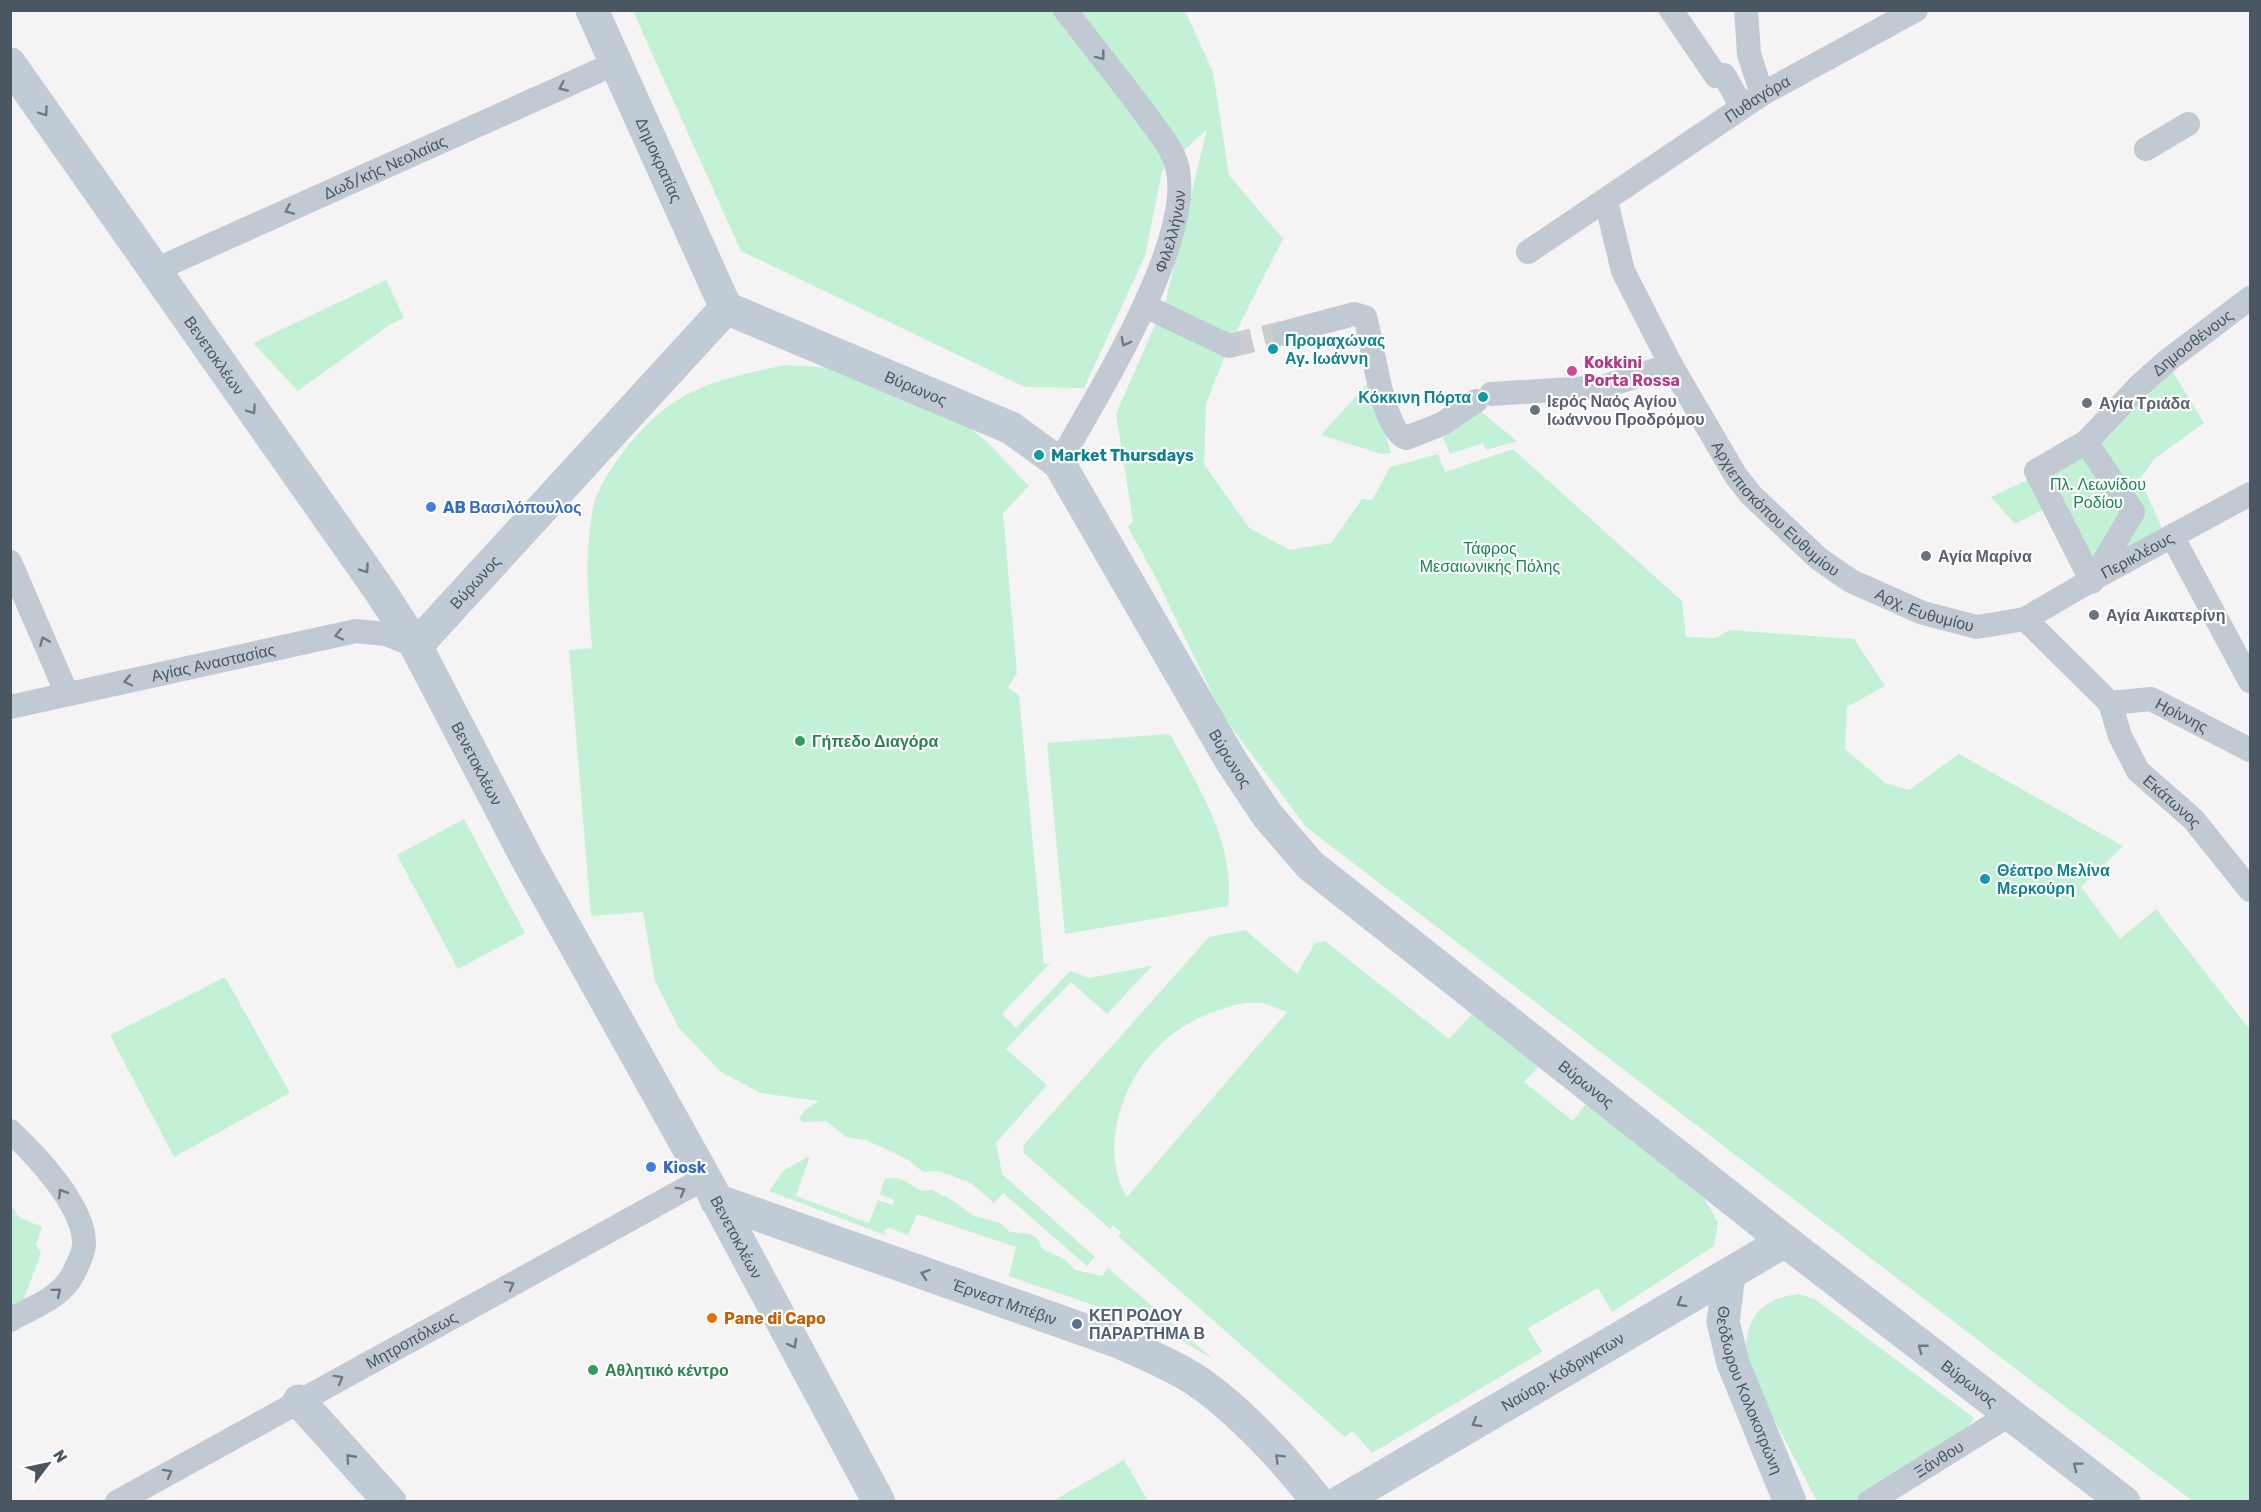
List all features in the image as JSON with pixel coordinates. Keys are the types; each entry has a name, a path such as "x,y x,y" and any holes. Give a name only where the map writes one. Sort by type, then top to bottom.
{"street":[{"name":"Δημοκρατίας","path":"592,10 726,308"},
{"name":"Φιλελλήνων","path":"1059,463 1153,310 1169,249 1180,184 1177,164 1163,140 1130,93 1065,10"},
{"path":"1671,10 1716,76 1724,75 1742,107"},
{"path":"1746,10 1749,54 1762,94"},
{"name":"Πυθαγόρα","path":"1528,252 1762,94 1917,10"},
{"name":"Δωδ/κής Νεολαίας","path":"153,271 616,63"},
{"name":"Βενετοκλέων","path":"10,64 153,271 378,588 416,646 526,856 879,1502"},
{"path":"2146,149 2188,124"},
{"name":"Αρχιεπισκόπου Ευθυμίου","path":"1606,201 1623,272 1671,365 1736,476 1819,559 1851,580"},
{"name":"Δημοσθένους","path":"2092,582 2036,471 2086,442 2160,367 2250,298"},
{"name":"Βύρωνος","path":"416,646 726,308 1011,428 1059,463 1230,759 1267,815 1311,865 1785,1241 2124,1502"},
{"path":"1153,310 1229,346"},
{"path":"1283,333 1354,314 1365,317 1377,380 1395,430 1406,438 1442,424 1483,397 1603,387 1671,365"},
{"path":"2086,442 2133,512 2092,582"},
{"name":"Περικλέους","path":"2025,619 2250,494"},
{"path":"2172,536 2250,681"},
{"path":"10,562 67,694"},
{"name":"Αρχ. Ευθυμίου","path":"1851,580 1923,613 1977,627 2025,619"},
{"path":"2025,619 2110,703"},
{"name":"Αγίας Αναστασίας","path":"10,707 356,631 386,634 416,646"},
{"name":"Ηρίννης","path":"2110,703 2151,699 2250,750"},
{"name":"Εκάτωνος","path":"2110,703 2120,736 2138,771 2193,819 2250,890"},
{"path":"10,1131 43,1161 80,1221 84,1246 68,1282 53,1296 10,1320"},
{"name":"Μητροπόλεως","path":"117,1502 299,1401 710,1189"},
{"name":"Έρνεστ Μπέβιν","path":"710,1189 1119,1342 1156,1359 1197,1381 1227,1406 1302,1480 1318,1502"},
{"name":"Ναύαρ. Κόδριγκτων","path":"1340,1502 1785,1241"},
{"name":"Θεόδωρου Κολοκοτρώνη","path":"1729,1275 1723,1322 1733,1363 1791,1502"},
{"path":"299,1401 390,1502"},
{"name":"Ξάνθου","path":"1869,1502 2009,1415"}],"green space":[{"name":"Τάφρος Μεσαιωνικής Πόλης","path":"633,11 1185,11 1213,72 1229,175 1283,239 1229,346 1206,403 1204,464 1249,528 1290,550 1331,543 1362,499 1372,500 1390,467 1438,454 1445,472 1513,449 1682,601 1686,637 1715,638 1730,630 1854,639 1885,686 1847,707 1845,749 1885,783 1909,790 1959,754 2123,846 2081,887 2120,939 2156,909 2250,1030 2250,1501 2193,1501 2067,1408 1306,827 1223,716 1156,578 1128,527 1133,521 1116,414 1166,300 1207,129 1162,171 1145,256 1084,388 1025,387 741,251"},
{"path":"386,280 404,318 389,325 298,391 253,343"},
{"name":"Πλ. Λεωνίδου Ροδίου","path":"2168,364 2204,423 2154,459 2140,479 2164,533 2091,570 2054,504 2015,524 1991,497 2036,476"},
{"name":"Γήπεδο Διαγόρα","path":"786,365 846,369 949,412 986,441 1029,486 1003,513 1017,673 1008,688 1019,695 1044,964 1050,963 1002,1014 1016,1028 1070,971 1089,978 1152,966 1107,1014 1071,982 1006,1049 1047,1085 996,1143 1002,1174 1095,1257 1087,1266 1003,1193 994,1203 971,1183 939,1171 923,1172 907,1159 866,1140 846,1137 826,1121 804,1122 799,1118 806,1109 819,1101 761,1093 721,1072 679,1028 655,981 643,912 591,916 569,650 592,648 588,595 588,543 595,501 605,479 623,452 658,414 676,401 695,391 736,376"},
{"path":"1369,382 1391,453 1381,454 1321,435"},
{"path":"1480,411 1517,441 1486,450 1483,443 1450,454 1443,438"},
{"path":"1170,734 1203,795 1221,838 1229,883 1228,906 1065,934 1047,743"},
{"path":"464,819 525,933 458,969 397,855"},
{"path":"1245,930 1297,974 1315,943 1325,941 1449,1039 1474,1012 1541,1064 1524,1082 1573,1121 1588,1101 1697,1187 1718,1222 1714,1246 1612,1312 1598,1288 1528,1328 1542,1352 1372,1453 1352,1431 1345,1437 1118,1236 1121,1233 1113,1225 1110,1229 1024,1153 1023,1146 1209,937","holes":["1245,1003 1263,1003 1287,1012 1127,1197 1119,1179 1115,1160 1115,1139 1124,1100 1144,1064 1165,1040 1197,1019"]},
{"path":"225,977 290,1093 174,1157 110,1035"},
{"path":"810,1156 796,1196 869,1223 878,1200 892,1205 895,1200 880,1194 885,1178 899,1178 922,1191 932,1190 952,1200 972,1215 1000,1223 1010,1232 1030,1234 1038,1239 1042,1249 1064,1259 1075,1270 1102,1276 1108,1268 1214,1360 1140,1322 1009,1276 1016,1247 917,1214 908,1235 889,1228 884,1230 885,1235 769,1191 784,1170"},
{"path":"10,1203 20,1218 42,1227 36,1245 41,1253 21,1307 10,1313"},
{"path":"1800,1294 1816,1300 1974,1418 1959,1441 1852,1501 1817,1501 1753,1381 1746,1352 1750,1326 1762,1308 1772,1301"},
{"path":"1124,1460 1148,1501 1053,1501"}],"tunnel":[{"path":"1229,346 1283,333"}],"place":[{"name":"Προμαχώνας Αγ. Ιωάννη","path":"1273,349"},
{"name":"Kokkini Porta Rossa","path":"1572,371"},
{"name":"Κόκκινη Πόρτα","path":"1483,397"},
{"name":"Αγία Τριάδα","path":"2087,403"},
{"name":"Ιερός Ναός Αγίου Ιωάννου Προδρόμου","path":"1535,410"},
{"name":"Market Thursdays","path":"1039,455"},
{"name":"AB Βασιλόπουλος","path":"431,507"},
{"name":"Αγία Μαρίνα","path":"1926,556"},
{"name":"Αγία Αικατερίνη","path":"2094,615"},
{"name":"Γήπεδο Διαγόρα","path":"800,741"},
{"name":"Θέατρο Μελίνα Μερκούρη","path":"1985,879"},
{"name":"Kiosk","path":"651,1167"},
{"name":"Pane di Capo","path":"712,1318"},
{"name":"ΚΕΠ ΡΟΔΟΥ ΠΑΡΑΡΤΗΜΑ Β","path":"1077,1324"},
{"name":"Αθλητικό κέντρο","path":"593,1370"}]}
